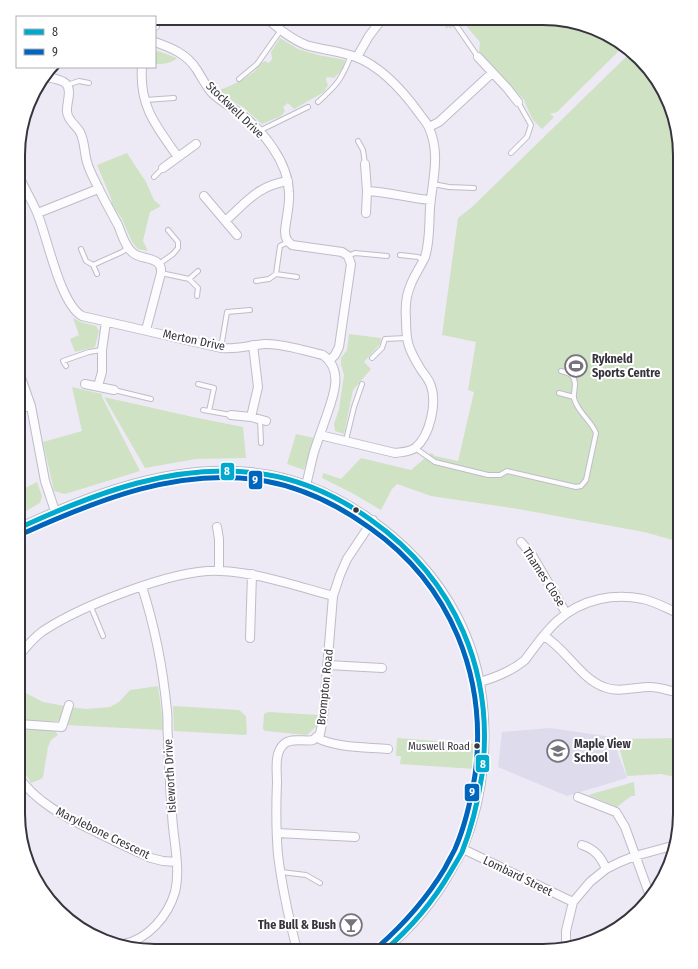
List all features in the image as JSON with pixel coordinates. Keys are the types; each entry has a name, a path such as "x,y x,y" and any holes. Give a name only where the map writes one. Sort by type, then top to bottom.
{"street":[{"path":"275,25 280,30 305,44 354,56 375,67 399,87 429,127 433,141 435,158 427,245 423,260 407,294 405,309 406,338 409,349 430,385 433,397 429,426 415,448 404,452 395,453 346,440 320,435"},
{"path":"354,56 377,25"},
{"name":"Stockwell Drive","path":"156,42 179,51 187,58 192,63 211,92 223,103 241,114 258,131 276,153 283,164 290,194 285,231 285,237 288,242"},
{"path":"478,57 518,102"},
{"path":"142,68 142,91 148,111 152,120 178,157"},
{"path":"429,127 439,122 492,73"},
{"path":"50,79 63,82 67,85 69,92 67,114 70,121 80,134 85,147 87,162 98,189 119,227 128,248 132,253 156,261 160,268 146,330"},
{"path":"163,168 196,144"},
{"path":"365,164 367,191 366,212"},
{"path":"225,221 244,202 264,188 288,181"},
{"name":"Merton Drive","path":"25,188 38,213 48,242 51,258 76,313 106,322 221,348 273,344 323,355 330,360"},
{"path":"38,213 98,189"},
{"path":"367,191 385,192 430,200"},
{"path":"204,196 237,235"},
{"path":"288,242 292,245 342,252 348,256 351,264 339,347 335,355 330,360 334,369 335,377 333,397 314,453 306,485"},
{"path":"98,386 102,372 102,350 106,322"},
{"path":"251,417 258,387 253,345"},
{"path":"85,384 114,390"},
{"path":"25,389 31,406 45,481 55,511"},
{"path":"25,407 31,406"},
{"path":"232,415 263,420"},
{"path":"25,525 93,496 175,474 217,470 252,472 306,485 334,497 372,520 410,551 448,600 464,631 477,668 484,715 483,771 474,818 463,849 448,876 425,910 409,928 390,944"},
{"name":"Brompton Road","path":"296,944 280,872 277,833 279,752 284,743 288,741 311,741 317,738 320,732 323,718 333,596 347,559 372,520"},
{"path":"217,527 219,539 219,570"},
{"name":"Thames Close","path":"521,542 532,555 566,613"},
{"path":"25,648 42,632 91,607 162,580 201,571 219,570 252,574 333,596"},
{"path":"250,638 252,574"},
{"name":"Isleworth Drive","path":"132,942 156,925 172,900 176,883 176,862 170,786 168,713 155,634 142,587"},
{"path":"480,682 494,678 515,668 525,660 555,623 566,613 578,606 607,598 626,597 648,600 673,611"},
{"path":"544,636 556,643 590,679 604,688 615,690 651,687 673,692"},
{"path":"328,665 382,668"},
{"path":"25,724 62,727 69,705"},
{"path":"317,738 325,742 336,744 388,749"},
{"name":"Marylebone Crescent","path":"25,784 46,805 68,818 151,858 176,862"},
{"path":"578,797 616,812 625,828 648,890"},
{"path":"277,833 355,837"},
{"path":"582,845 597,853 606,869"},
{"path":"566,942 566,930 573,902 590,882 606,869 635,856 669,847"},
{"name":"Lombard Street","path":"463,849 573,902"}],"lane":[{"path":"456,25 478,57"},
{"path":"240,79 257,64 280,30"},
{"path":"318,102 334,87 354,56"},
{"path":"67,85 80,81 89,83"},
{"path":"145,100 174,98"},
{"path":"511,153 527,138 531,125 518,102"},
{"path":"258,131 308,107"},
{"path":"358,141 363,150 365,164"},
{"path":"154,177 163,168"},
{"path":"433,184 449,187 474,188"},
{"path":"168,230 178,242 178,248 160,268 189,279 198,288 197,296"},
{"path":"276,274 280,246 288,242"},
{"path":"93,265 128,248"},
{"path":"81,249 86,261 93,265 97,274"},
{"path":"348,256 355,253 387,256"},
{"path":"400,255 418,257 423,260"},
{"path":"189,279 198,271"},
{"path":"256,281 269,279 276,274 297,277"},
{"path":"221,348 227,312 250,310"},
{"path":"372,358 382,348 385,339 406,338"},
{"path":"66,366 64,361 89,352 102,350"},
{"path":"415,448 435,462 488,475 500,475 507,471 576,487 581,486 586,480 596,433 594,427 576,404 574,397 575,380 572,375 561,371"},
{"path":"198,384 214,388 209,411"},
{"path":"346,440 354,407 362,384"},
{"path":"114,390 151,399"},
{"path":"559,393 574,397"},
{"path":"203,410 232,415"},
{"path":"261,443 263,420"},
{"path":"91,607 103,636"},
{"path":"280,872 306,875 320,883"}],"shaded area":[{"name":"Maple View School","path":"550,728 612,737 627,778 567,796 498,767 502,732"}],"green space":[{"path":"446,25 455,25 450,29 449,27 446,29"},
{"path":"465,25 560,26 577,29 593,35 608,42 620,50 557,112 550,114 554,117 542,129 533,120 525,101 479,52 480,42"},
{"path":"280,38 298,49 318,55 345,60 343,69 334,78 327,77 326,80 328,85 324,92 294,109 288,103 283,107 285,111 281,116 262,124 243,107 227,98 219,90 246,78 263,62 265,61 269,63 272,59 271,52"},
{"path":"158,51 177,58 170,63 156,64 156,52"},
{"name":"Rykneld Sports Centre","path":"627,56 646,76 660,97 666,113 671,129 673,155 673,540 644,532 518,509 431,496 397,484 392,489 381,510 322,478 323,473 341,479 361,458 411,470 431,453 435,456 458,461 474,392 468,390 476,342 442,335 458,218 472,207"},
{"path":"127,153 146,182 154,200 161,206 150,212 143,241 148,251 138,249 132,242 122,219 112,204 111,198 97,165"},
{"path":"73,318 96,326 99,331 95,347 75,352 70,339 79,335"},
{"path":"349,334 381,338 380,344 364,362 371,369 353,390 344,434 335,431 334,424 339,409 344,375 341,365 341,358 347,350"},
{"path":"72,387 102,394 102,397 140,471 65,494 54,491 43,442 82,431"},
{"path":"104,397 243,427 246,458 196,459 145,468"},
{"path":"296,434 314,438 304,470 287,464"},
{"path":"37,482 42,496 40,503 25,512 25,488"},
{"path":"158,686 164,730 65,725 71,707 86,709 110,707 119,702 130,690"},
{"path":"25,693 43,702 65,706 60,721 25,721"},
{"path":"173,706 239,710 246,716 247,734 174,731"},
{"path":"268,712 320,715 319,724 307,735 265,731 263,729 264,714"},
{"path":"25,728 53,729 58,735 51,740 48,747 43,777 31,783 25,774"},
{"path":"397,738 477,744 475,769 400,764 401,756 396,756"},
{"path":"673,738 673,777 661,774 627,776 617,739"},
{"path":"634,782 635,796 631,796 617,807 588,795"}],"transit line":[{"name":"8","path":"25,525 107,492 168,476 200,472 231,471 263,474 292,480 306,485 346,504 371,520 401,544 426,571 447,600 463,632 475,665 482,701 484,737 482,775 472,824 460,857 429,904 412,924 391,944"},
{"name":"9","path":"25,533 110,498 171,482 202,478 234,478 265,481 307,493 346,512 370,528 398,551 422,577 442,605 458,636 469,669 475,703 478,739 475,775 465,822 455,849 445,868 431,890 415,910 381,944"}],"place":[{"name":"Rykneld Sports Centre","path":"576,366"},
{"name":"Muswell Road","path":"477,746"},
{"name":"Maple View School","path":"558,751"},
{"name":"The Bull & Bush","path":"351,925"}]}
